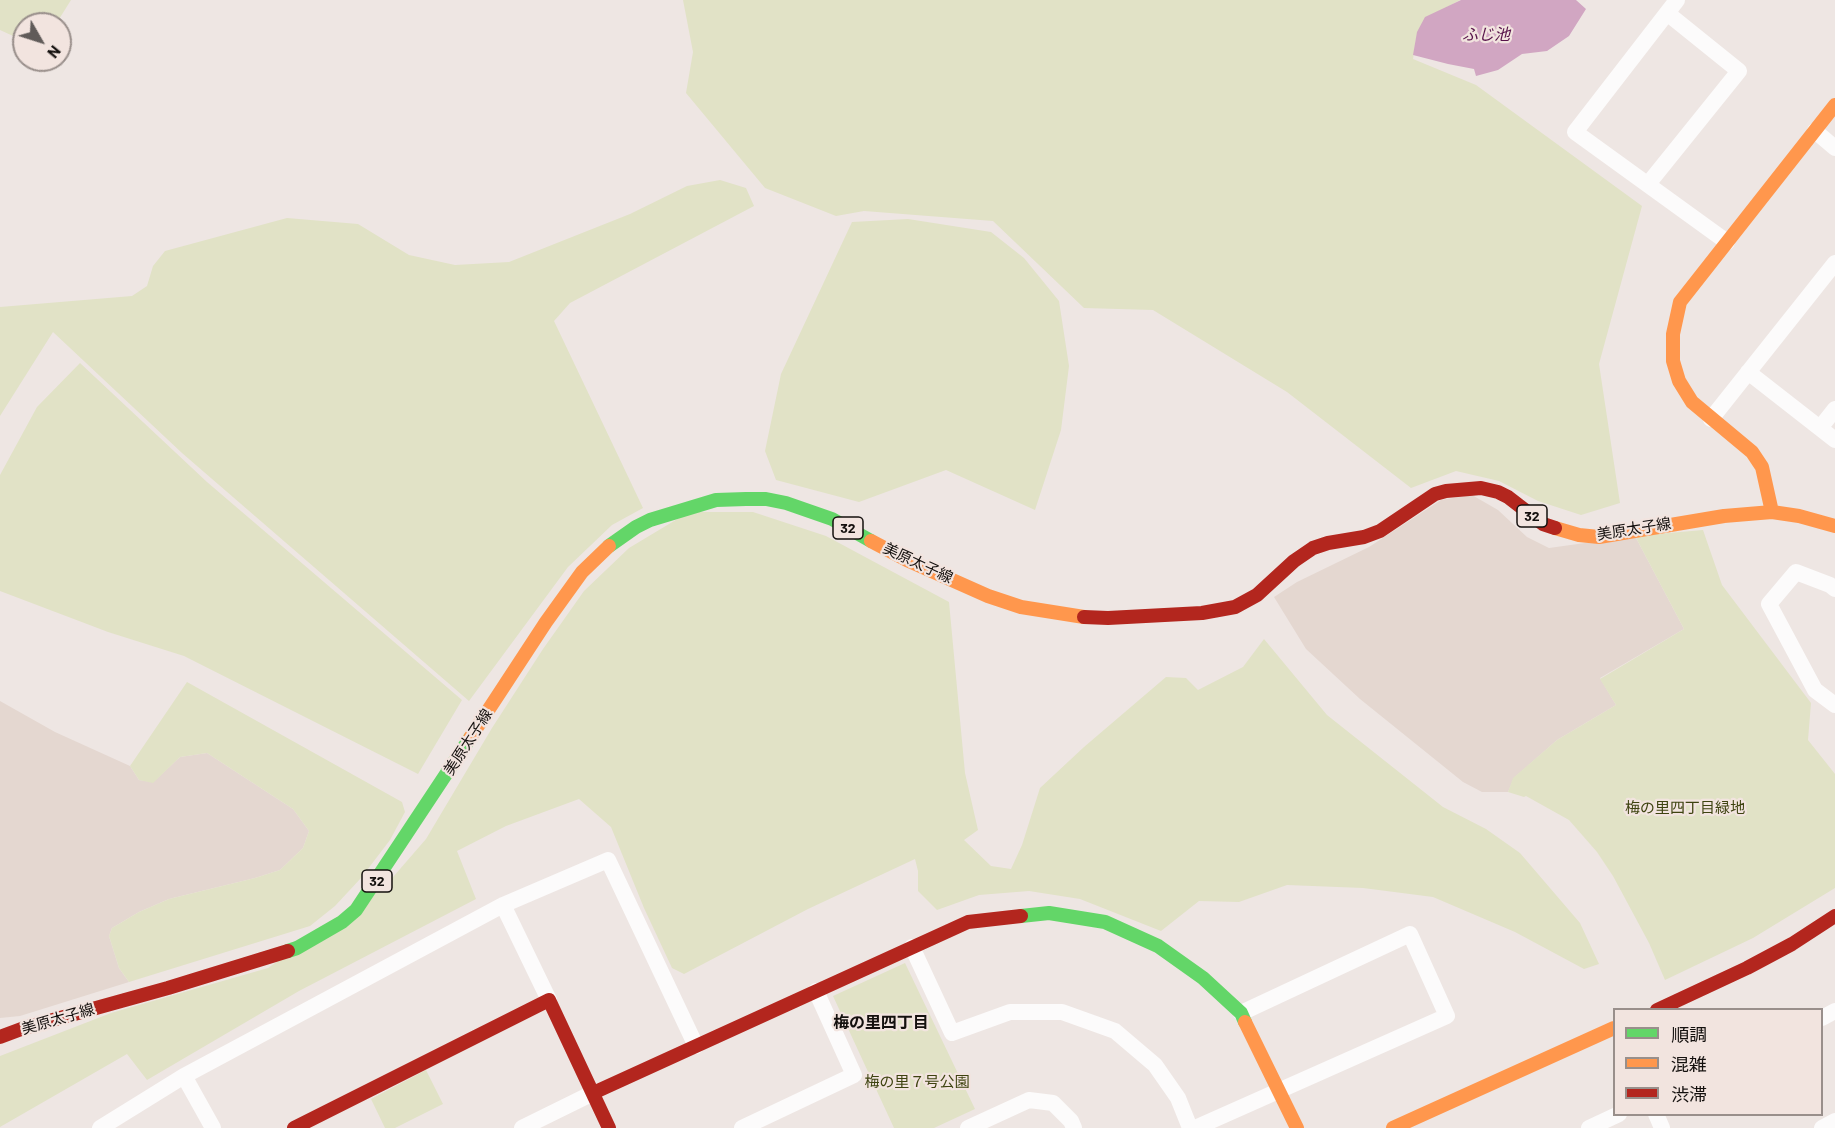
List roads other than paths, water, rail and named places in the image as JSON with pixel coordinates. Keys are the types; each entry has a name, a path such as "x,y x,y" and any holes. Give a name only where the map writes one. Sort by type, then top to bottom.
{"street":[{"path":"1648,184 1739,71 1672,6 1575,132 1727,243"},
{"path":"1772,512 1762,466 1752,452 1692,402 1679,381 1673,361 1673,334 1680,302 1835,105"},
{"path":"1815,131 1835,148"},
{"path":"1711,419 1835,263"},
{"path":"1748,372 1835,440"},
{"path":"1820,428 1835,409"},
{"name":"美原太子線","path":"0,1037 297,948 342,922 356,910 368,894 546,622 582,572 614,542 636,527 693,506 716,500 746,498 786,503 832,519 907,560 988,596 1021,607 1077,617 1108,618 1202,613 1235,607 1257,595 1294,561 1313,548 1364,537 1380,531 1435,494 1446,491 1481,488 1498,492 1544,524 1579,535 1599,537 1703,518 1772,512 1799,516 1835,526"},
{"path":"1835,589 1796,572 1769,604 1815,690 1835,705"},
{"path":"100,1128 184,1076 503,905 608,860 696,1046"},
{"path":"503,905 609,1128"},
{"path":"522,1128 593,1093 968,922 1048,913 1105,922 1158,946 1203,978 1241,1013 1297,1128"},
{"path":"1661,1008 1748,968 1792,944 1835,915"},
{"path":"1195,1128 1447,1016 1410,934 1241,1013"},
{"path":"912,947 952,1033 1010,1012 1062,1012 1115,1031 1155,1065 1178,1098 1190,1128"},
{"path":"742,1128 854,1076 816,991"},
{"path":"294,1128 549,1000"},
{"path":"1393,1128 1613,1028"},
{"path":"184,1076 213,1128"},
{"path":"968,1128 1029,1100 1053,1103 1071,1121 1074,1128"},
{"path":"1589,1128 1615,1116"},
{"path":"1822,1128 1835,1121"}],"water":[{"name":"ふじ池","path":"1461,0 1576,0 1586,9 1569,36 1547,51 1522,54 1498,70 1476,76 1474,69 1413,55 1417,32 1425,17"}],"district":[{"name":"梅の里四丁目","path":"881,1023"}],"park label":[{"name":"梅の里四丁目緑地","path":"1685,808"},
{"name":"梅の里７号公園","path":"917,1082"}]}
